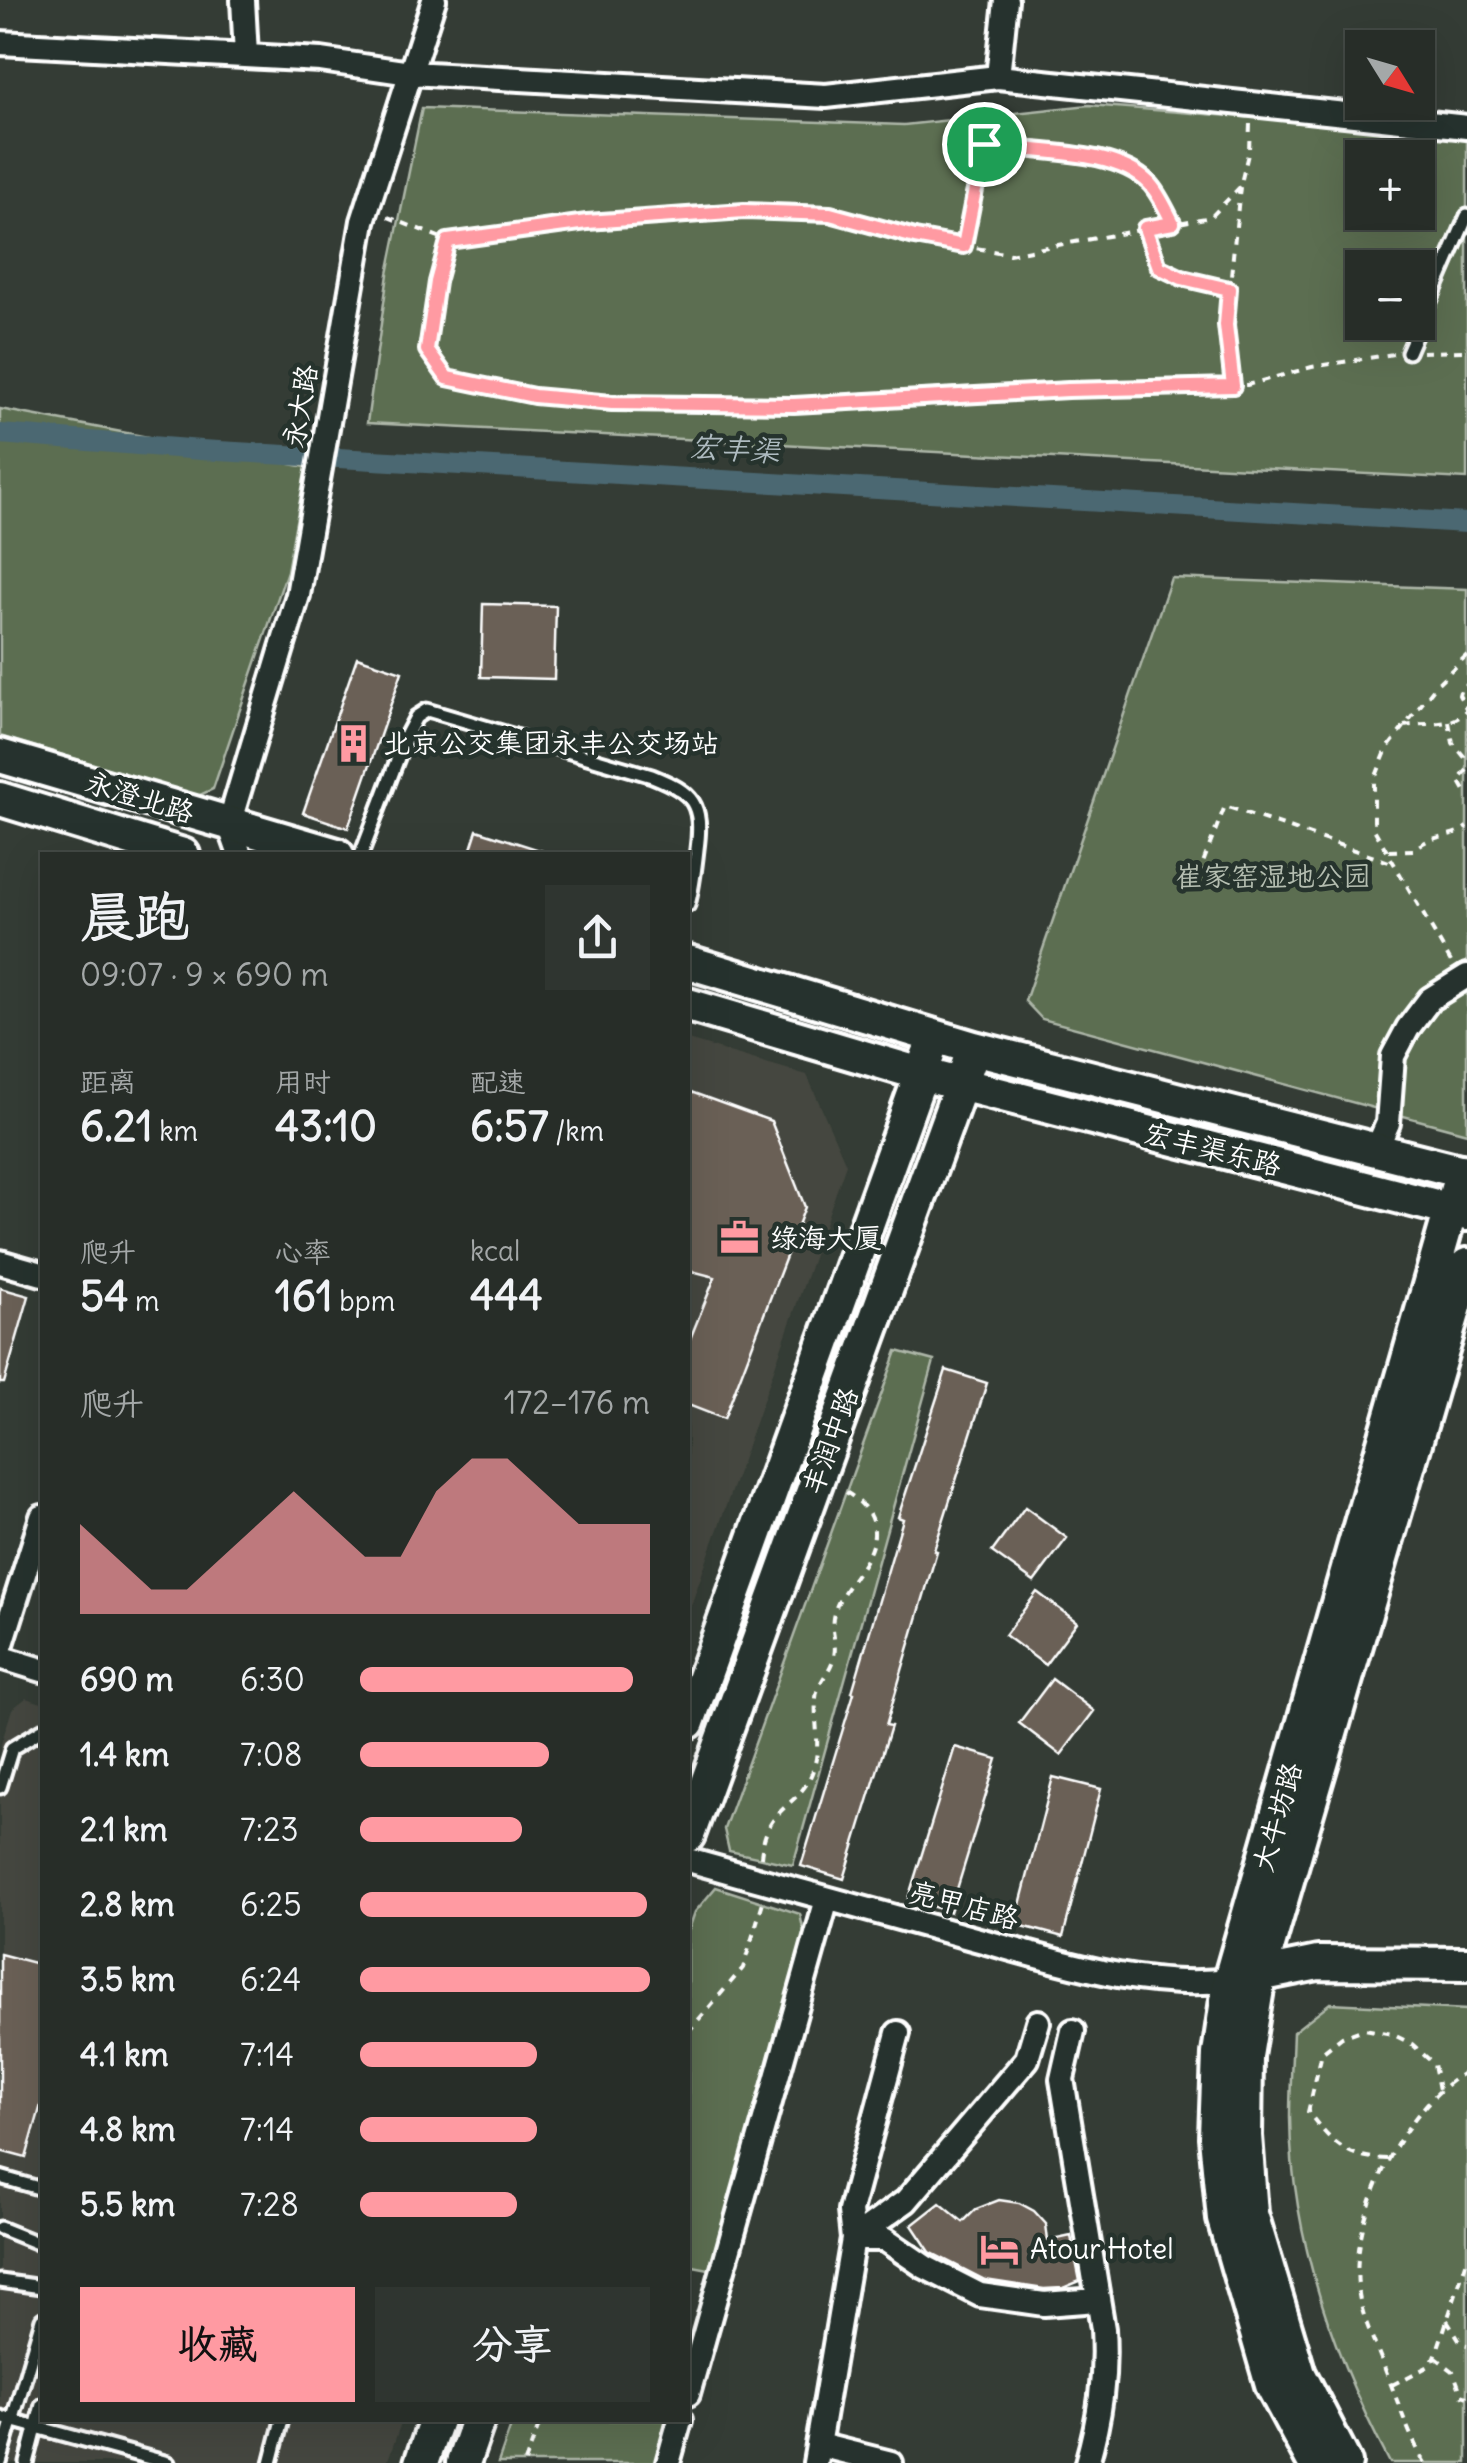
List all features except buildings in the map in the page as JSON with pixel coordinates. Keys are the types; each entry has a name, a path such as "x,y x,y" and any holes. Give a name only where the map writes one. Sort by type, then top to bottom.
{"street":[{"path":"243,0 246,55"},
{"name":"永大路","path":"229,824 298,595 367,208 434,0"},
{"path":"998,77 1006,0"},
{"path":"0,43 246,55 321,60 410,73 826,96 998,77 1467,128"},
{"name":"永澄北路","path":"0,756 327,852"},
{"name":"永澄北路","path":"0,799 173,852"},
{"path":"229,824 239,852"},
{"path":"690,963 974,1048"},
{"path":"1376,1150 1388,1122 1394,1056 1408,1028 1430,998 1463,978"},
{"path":"690,1006 959,1084"},
{"name":"丰润中路","path":"690,1716 934,1036"},
{"name":"丰润中路","path":"690,1829 974,1048"},
{"name":"宏丰渠东路","path":"974,1048 1465,1172"},
{"name":"宏丰渠东路","path":"959,1084 1460,1212"},
{"name":"大牛坊路","path":"1345,2463 1299,2374 1251,2214 1244,1978 1460,1212 1465,1172"},
{"path":"0,1262 40,1273"},
{"name":"大牛坊路","path":"1314,2463 1272,2386 1224,2219 1216,2137 1219,2054 1467,1265"},
{"path":"40,1524 0,1654 40,1669"},
{"name":"亮甲店路","path":"690,1861 1075,1965 1157,1980 1207,1983 1244,1978"},
{"path":"690,2387 827,1899"},
{"path":"1244,1978 1318,1963 1467,1964"},
{"path":"853,2240 906,2202 1026,2058 1038,2022"},
{"path":"1072,2031 1062,2079 1103,2328 1106,2368 1103,2399 1087,2463"},
{"path":"891,2463 817,2454 853,2240 850,2211 898,2033"},
{"path":"853,2240 884,2239 924,2267 980,2296 1044,2304 1097,2300"},
{"path":"421,2463 435,2422"},
{"path":"463,2463 477,2422"},
{"path":"668,2463 679,2422"}],"lane":[{"path":"1408,352 1467,216"},
{"path":"362,852 406,734 416,717 427,710 678,786 701,818 690,892"},
{"path":"0,1787 12,1748 40,1731"},
{"path":"0,2176 40,2188"},
{"path":"0,2228 40,2245"},
{"path":"0,2281 40,2287"},
{"path":"0,2463 6,2419 40,2326"},
{"path":"26,2463 40,2413"},
{"path":"6,2419 168,2463"},
{"path":"271,2463 281,2422"}],"path":[{"path":"964,246 998,77"},
{"path":"1233,386 1226,325 1253,104"},
{"path":"984,144 1088,156 1133,169 1152,186 1173,223"},
{"path":"367,208 448,241 587,222 744,211 830,214 915,237 1009,254 1211,216 1240,187"},
{"path":"1145,228 1159,267 1182,278 1229,289"},
{"path":"448,241 437,282 427,350 447,378 534,396 612,403 794,405 1068,390 1233,386 1312,367 1408,352 1467,351"},
{"path":"1463,978 1374,829 1374,781 1387,749 1437,684 1467,655"},
{"path":"1404,726 1449,722 1463,716 1467,710 1459,694 1467,685"},
{"path":"1449,722 1453,743 1467,760"},
{"path":"1467,770 1459,780 1467,794"},
{"path":"1192,891 1224,806 1395,864"},
{"path":"1388,851 1414,850 1423,842 1438,836 1454,836 1467,827"},
{"path":"760,1858 769,1821 796,1798 814,1768 818,1746 815,1703 817,1687 834,1657 832,1620 868,1555 874,1534 869,1514 860,1501 846,1492"},
{"path":"690,2030 742,1968 763,1902"},
{"path":"1386,2159 1343,2150 1326,2136 1308,2112 1322,2053 1342,2037 1364,2029 1392,2034 1412,2044 1434,2064 1440,2094"},
{"path":"1425,2463 1408,2434 1369,2332 1358,2286 1358,2250 1386,2159 1426,2102 1467,2071"},
{"path":"1391,2385 1430,2366 1467,2260"},
{"path":"1447,2320 1462,2344 1467,2345"},
{"path":"1435,2357 1453,2371 1462,2395 1467,2396"},
{"path":"525,2463 540,2422"}],"shaded area":[{"path":"690,1041 807,1075 846,1164 690,1608"},
{"path":"26,1698 40,1702 40,2422 401,2422 387,2463 0,2463 0,1747 12,1709"}],"green space":[{"path":"1089,105 1467,134 1467,479 367,423 388,274 422,108 904,125"},
{"path":"0,409 306,467 287,571 213,789 198,796 0,736"},
{"name":"崔家窑湿地公园","path":"1171,578 1467,589 1467,1133 1042,1019 1025,1001"},
{"path":"897,1351 934,1361 793,1865 729,1851 724,1829"},
{"path":"716,1887 800,1914 806,1943 709,2269 690,2265 690,1926 695,1912"},
{"path":"1330,2003 1467,2010 1467,2463 1390,2463 1351,2381 1319,2296 1307,2252 1292,2162 1291,2085 1293,2032"},
{"path":"512,2422 665,2422 655,2463 498,2463"}],"waterway":[{"name":"宏丰渠","path":"0,434 201,450 1467,523"}],"place":[{"name":"北京公交集团永丰公交场站","path":"353,743"},
{"name":"绿海大厦","path":"740,1238"},
{"name":"Atour Hotel","path":"1000,2249"}],"route":[{"path":"984,144 1088,156 1133,169 1152,186 1173,223 1145,228 1159,267 1182,278 1229,289 1226,325 1233,386 1068,390 794,405 612,403 534,396 447,378 427,350 437,282 448,241 587,222 744,211 830,214 964,246 984,144"}]}
